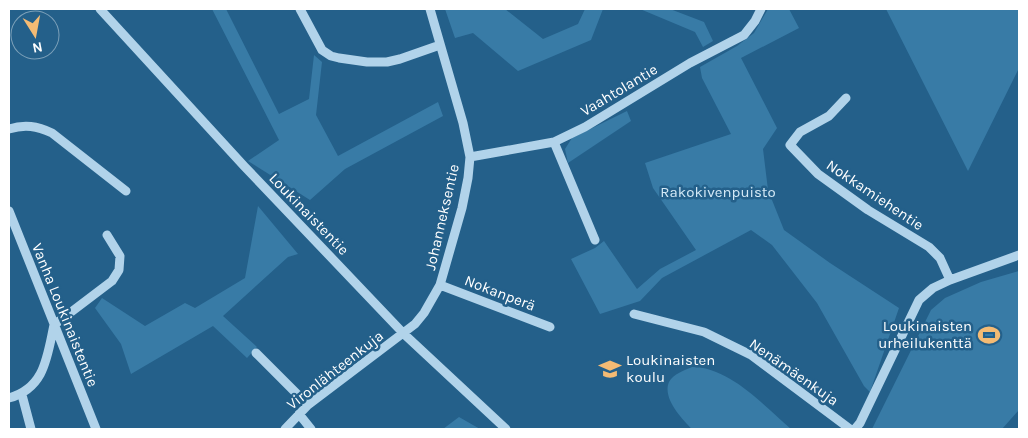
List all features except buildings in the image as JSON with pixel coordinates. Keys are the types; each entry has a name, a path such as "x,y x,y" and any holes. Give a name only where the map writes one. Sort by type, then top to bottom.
{"street":[{"name":"Loukinaistentie","path":"100,9 244,166 404,334 506,429"},
{"path":"300,9 322,50 330,56 367,62 387,62 440,45"},
{"name":"Johanneksentie","path":"404,334 424,313 440,285 462,208 470,157 463,124 430,9"},
{"name":"Vaahtolantie","path":"470,157 554,142 585,127 690,63 744,35 755,21 761,9"},
{"name":"Nokkamiehentie","path":"846,98 829,116 800,132 790,145 818,174 868,210 929,247 940,258 950,280"},
{"path":"9,129 28,126 40,128 52,134 126,190"},
{"path":"554,142 595,240"},
{"name":"Vanha Loukinaistentie","path":"9,211 96,429"},
{"path":"9,398 22,394 33,386 40,376 45,364 54,325 112,281 119,270 120,256 106,235"},
{"path":"855,429 860,423 919,300 933,288 950,280 1019,255"},
{"name":"Nokanperä","path":"440,285 550,327"},
{"name":"Nenämäenkuja","path":"634,314 704,332 751,355 850,429"},
{"name":"Vironlähteenkuja","path":"285,429 308,405 404,334"},
{"path":"256,353 308,405"},
{"path":"22,394 31,429"},
{"path":"299,414 311,429"}],"green space":[{"path":"212,9 226,9 279,114 309,99 314,55 322,62 316,115 338,156 438,102 443,116 345,169 310,200 248,161 279,140"},
{"path":"445,9 505,9 543,39 578,24 585,9 603,9 591,40 518,71 473,33 455,38"},
{"path":"640,9 670,9 704,22 713,41 703,47 695,32"},
{"name":"Rakokivenpuisto","path":"768,9 789,9 799,28 741,58 777,128 763,149 768,190 784,230 899,308 870,392 864,386 817,303 772,245 751,230 662,278 640,301 600,314 571,259 595,248 604,241 637,289 660,269 696,250 653,188 645,163 731,134 702,78 700,67 737,46 754,33"},
{"path":"886,9 1019,9 1019,68 968,171"},
{"path":"627,111 631,121 568,163 565,149 572,138"},
{"path":"258,206 298,254 288,257 223,316 257,347 247,358 213,326 131,374 121,344 95,308 102,298 145,326 185,303 195,308 245,278"},
{"path":"1019,271 1019,410 1002,429 872,429 931,310 945,298 981,282"},
{"path":"692,367 720,373 746,389 791,429 692,429 674,408 668,395 668,388 669,382 673,377"},
{"path":"459,417 480,429 443,429"}],"place":[{"name":"Loukinaisten urheilukenttä","path":"989,335"},
{"name":"Loukinaisten koulu","path":"610,369"}]}
